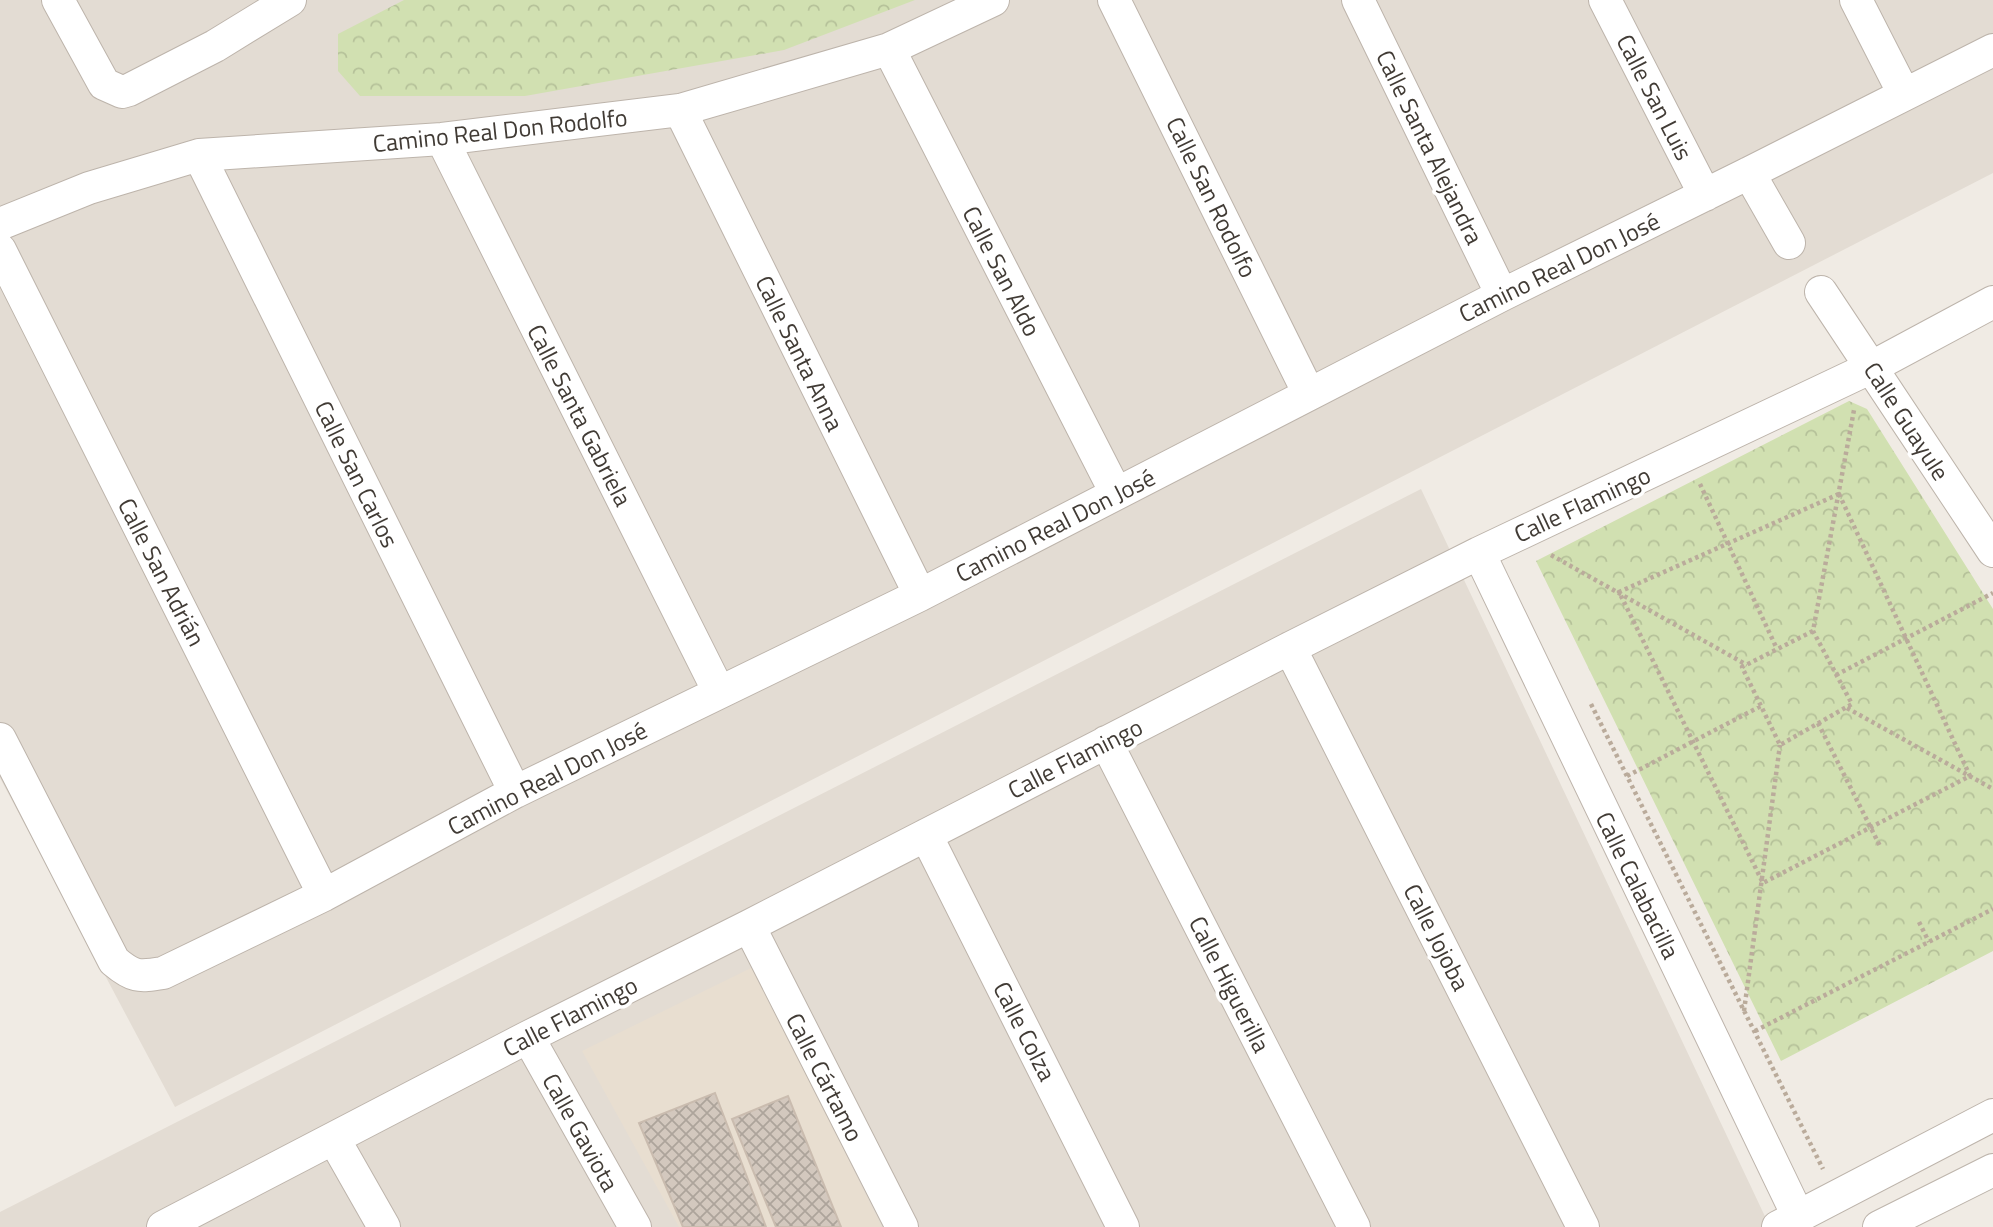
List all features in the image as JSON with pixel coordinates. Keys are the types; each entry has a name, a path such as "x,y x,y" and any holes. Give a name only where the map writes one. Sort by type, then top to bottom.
{"street":[{"path":"58,0 104,84 122,92 215,46 290,0"},
{"name":"Camino Real Don Rodolfo","path":"0,224 89,188 199,155 442,139 680,110 889,50 993,0"},
{"name":"Calle San Rodolfo","path":"1114,0 1309,394"},
{"name":"Calle Santa Alejandra","path":"1358,0 1502,295"},
{"name":"Calle San Luis","path":"1605,0 1705,195"},
{"path":"1856,0 1904,94"},
{"name":"Calle San Aldo","path":"889,50 1116,494"},
{"name":"Camino Real Don José","path":"0,739 114,961 129,974 146,976 163,973 324,895 515,792 920,595 1502,295 1993,50"},
{"name":"Calle Santa Anna","path":"680,110 920,595"},
{"name":"Calle Santa Gabriela","path":"442,139 719,692"},
{"name":"Calle San Carlos","path":"199,155 515,792"},
{"path":"1749,173 1789,243"},
{"name":"Calle San Adrián","path":"0,250 324,895"},
{"name":"Calle Guayule","path":"1821,292 1993,551"},
{"name":"Calle Flamingo","path":"163,1227 528,1037 1290,648 1479,553 1872,367 1993,302"},
{"name":"Calle Calabacilla","path":"1479,553 1788,1222"},
{"name":"Calle Jojoba","path":"1290,648 1583,1227"},
{"name":"Calle Higuerilla","path":"1106,742 1354,1227"},
{"name":"Calle Colza","path":"926,835 1123,1227"},
{"name":"Calle Cártamo","path":"748,926 902,1227"},
{"name":"Calle Gaviota","path":"528,1037 635,1227"},
{"path":"1788,1222 1993,1115"},
{"path":"334,1139 384,1227"},
{"path":"1880,1227 1993,1170"}],"path":[{"path":"1780,745 1852,704 1814,631 1856,399"},
{"path":"1699,482 1777,649"},
{"path":"1619,592 1839,494"},
{"path":"1839,494 1970,776"},
{"path":"1542,549 1747,665"},
{"path":"1619,592 1763,883 1970,776"},
{"path":"1836,675 1993,593"},
{"path":"1744,1012 1780,745 1742,667 1814,631"},
{"path":"1591,704 1825,1172"},
{"path":"1627,776 1761,706"},
{"path":"1846,707 1993,789"},
{"path":"1818,723 1881,846"},
{"path":"1755,1031 1993,909"},
{"path":"1919,922 1929,942"}],"shaded area":[{"path":"0,0 1993,0 1993,173 175,1107 0,778"},
{"path":"1421,489 1770,1227 0,1227 0,1212"},
{"path":"753,967 882,1227 679,1227 582,1051"}],"green space":[{"path":"404,0 915,0 784,50 525,96 360,96 338,71 338,34"},
{"path":"1849,401 1867,409 1993,609 1993,951 1781,1061 1536,561"}],"building":[{"path":"715,1093 766,1227 683,1227 639,1123"},
{"path":"788,1096 841,1227 776,1227 732,1119"}]}
